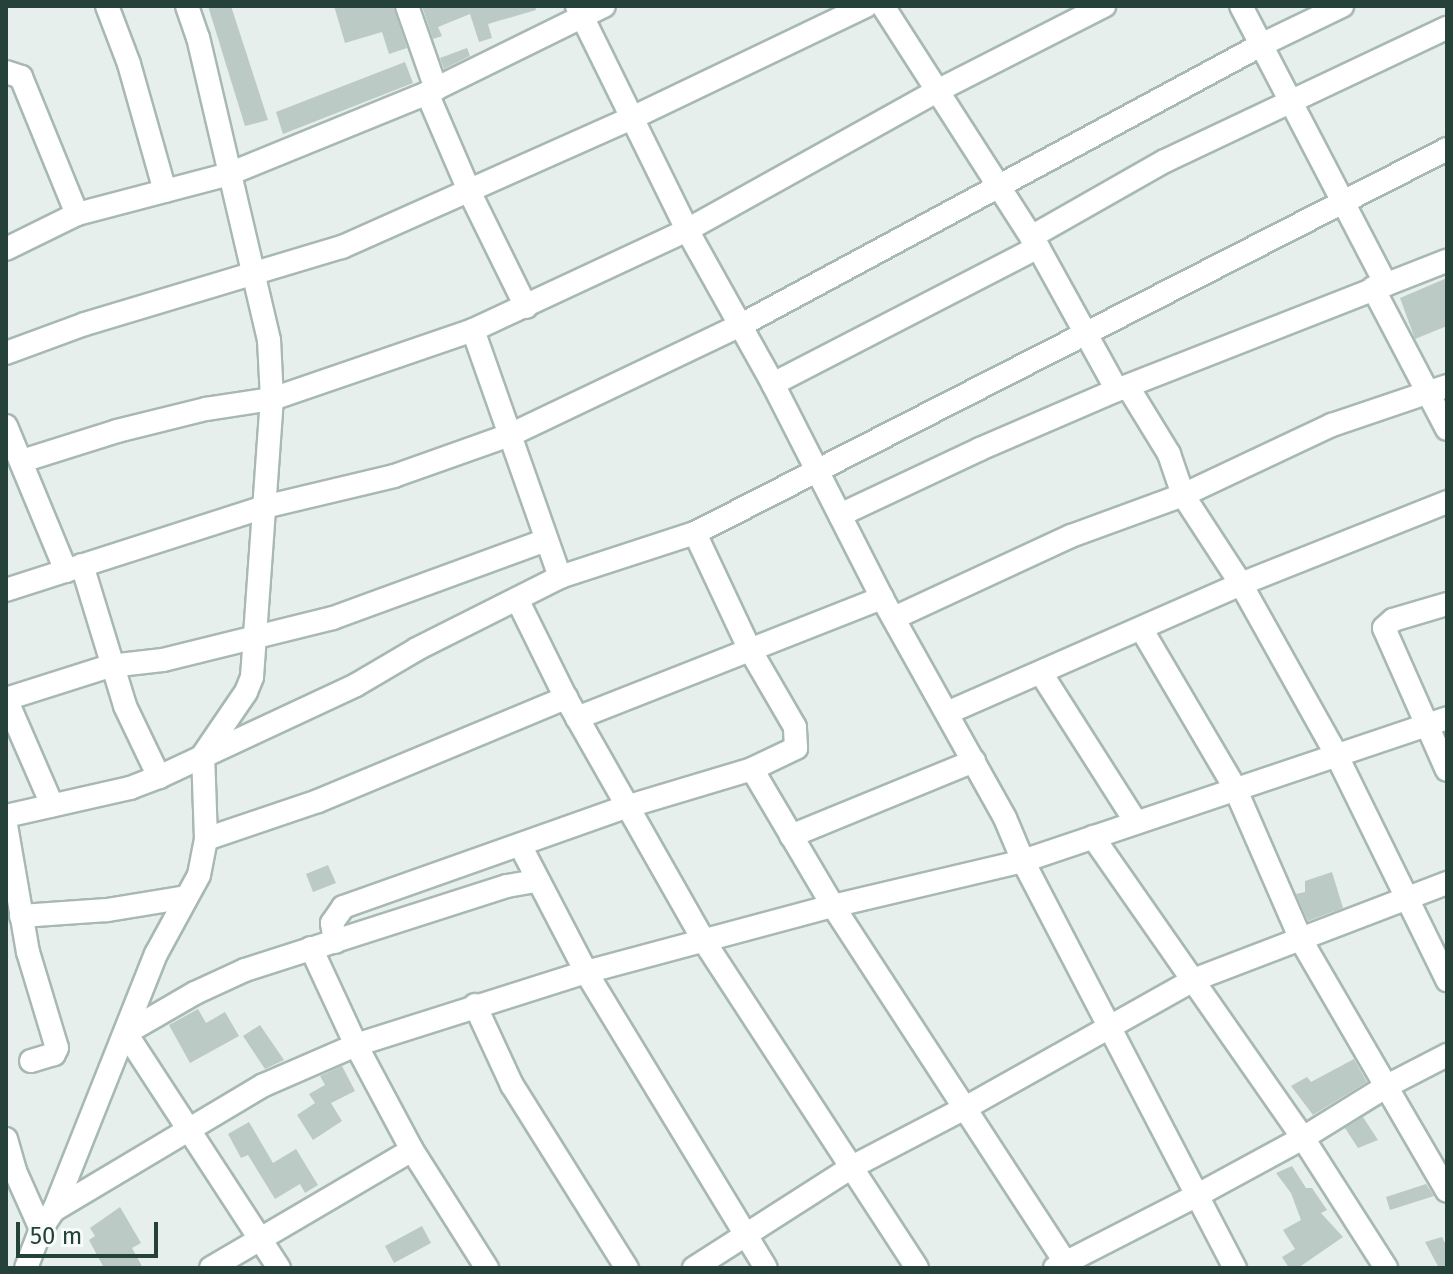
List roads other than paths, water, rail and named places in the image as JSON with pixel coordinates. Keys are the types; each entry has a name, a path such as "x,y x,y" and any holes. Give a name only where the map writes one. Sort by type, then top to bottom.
{"street":[{"path":"107,6 129,64 165,191"},
{"path":"26,1268 41,1229 54,1210 156,954 199,875 206,839 203,755 246,692 252,677 252,639 272,399 269,340 198,38 187,6"},
{"path":"407,6 432,91 470,193 526,307"},
{"path":"6,249 77,214 229,174 432,91 580,11 604,6"},
{"path":"6,353 104,318 342,247 470,193 866,6"},
{"path":"883,6 935,92 1034,242 1085,333 1169,454 1183,495 1241,584 1337,756 1447,980"},
{"path":"22,461 147,424 272,399 473,330 687,230 935,92 1104,6"},
{"path":"1241,6 1343,201 1380,286 1438,390 1447,429"},
{"path":"6,590 264,507 394,476 510,435 741,325 1000,189 1261,45 1342,6"},
{"path":"580,11 687,230 773,384 882,598 1005,818 1023,861 1235,1268"},
{"path":"773,384 1034,242 1165,161 1447,28"},
{"path":"6,72 21,77 77,214"},
{"path":"6,816 130,788 159,777 302,712 417,649 518,601 560,577 695,533 1447,149"},
{"path":"840,515 980,449 1123,388 1447,261"},
{"path":"473,330 560,577"},
{"path":"894,618 1071,536 1183,495 1332,425 1438,390"},
{"path":"6,426 74,568 110,666 159,777"},
{"path":"947,713 1241,584 1447,502"},
{"path":"335,942 332,923 343,907 629,806 752,769 796,748 798,737 749,648 695,533"},
{"path":"52,805 6,699 110,666 163,660 333,618 546,540"},
{"path":"206,839 749,648 882,598"},
{"path":"518,601 572,708 704,941 917,1268"},
{"path":"1447,604 1393,620 1384,628 1437,722 1447,770"},
{"path":"1142,630 1235,788 1301,940 1447,1191"},
{"path":"1041,673 1136,822"},
{"path":"54,1210 264,1085 356,1045 586,972 833,906 1023,861 1437,722"},
{"path":"791,836 974,761"},
{"path":"752,769 833,906 967,1107 1063,1266 1303,1138 1387,1086 1447,1055"},
{"path":"6,825 21,916 57,1048 54,1054 31,1061"},
{"path":"1093,837 1303,1138 1386,1268"},
{"path":"520,845 536,881 586,972 766,1268"},
{"path":"126,1033 220,981 311,948 507,886 536,881"},
{"path":"694,1268 852,1167 967,1107 1193,980 1447,883"},
{"path":"21,916 107,910 186,897"},
{"path":"311,948 356,1045 479,1265"},
{"path":"475,1005 512,1085 627,1268"},
{"path":"126,1033 279,1268"},
{"path":"211,1268 412,1150"},
{"path":"8,1151 41,1229"}]}
